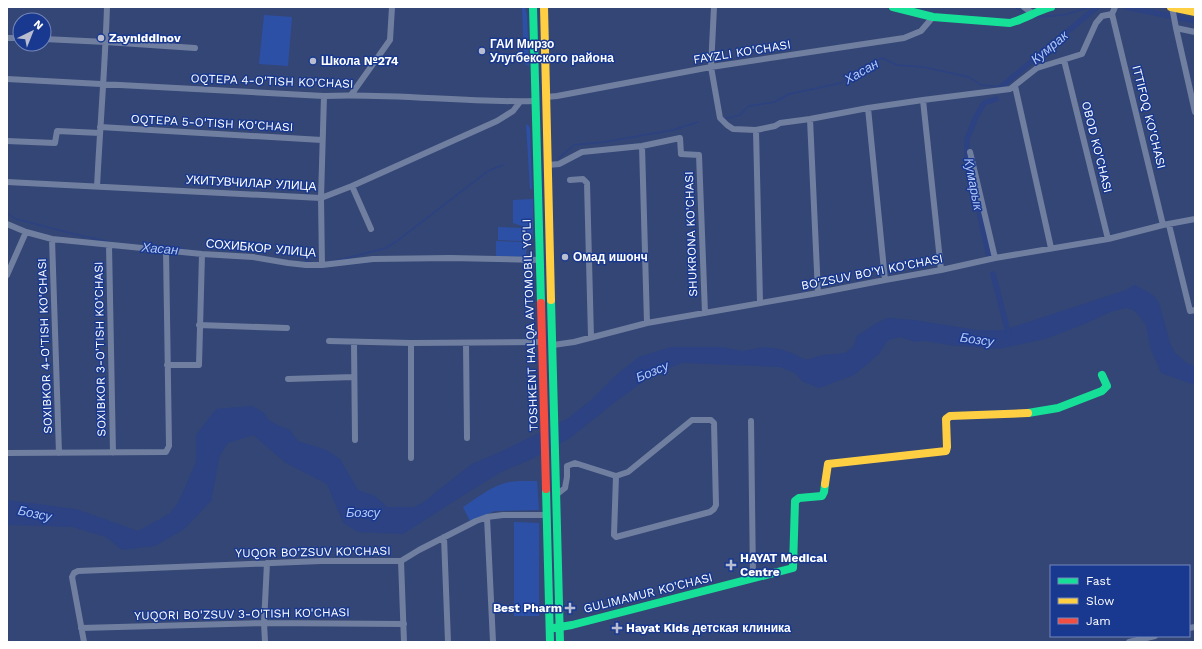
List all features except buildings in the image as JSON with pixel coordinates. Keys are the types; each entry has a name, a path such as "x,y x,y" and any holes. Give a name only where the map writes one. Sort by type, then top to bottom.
{"main road":[{"name":"TOSHKENT HALQA AVTOMOBIL YO'LI","path":"533,7 550,642"},
{"name":"TOSHKENT HALQA AVTOMOBIL YO'LI","path":"544,7 560,642"},
{"path":"893,7 933,17 1010,23 1032,13 1051,7"},
{"path":"1172,7 1192,10"},
{"path":"540,243 550,242"},
{"name":"GULIMAMUR KO'CHASI","path":"549,628 560,627 793,568 795,501 799,498 822,496 824,492 828,464 946,451 946,419 950,416 1030,413 1064,406 1106,389 1107,386 1102,375"}],"street":[{"path":"97,187 107,7"},
{"path":"351,95 390,40 392,7"},
{"path":"714,7 711,67 720,118 733,129 756,130 775,126 780,123 868,108 1010,90 1037,68 1082,54 1099,19 1114,10"},
{"path":"1024,7 1032,13"},
{"path":"1172,7 1195,112"},
{"name":"ITTIFOQ KO'CHASI","path":"1114,10 1166,225 1190,311 1195,310"},
{"name":"FAYZLI KO'CHASI","path":"546,97 711,67 904,38 921,32 933,17"},
{"path":"1175,26 1195,32"},
{"path":"52,39 195,48"},
{"name":"OBOD KO'CHASI","path":"1064,60 1108,239"},
{"name":"OQTEPA 4-O'TISH KO'CHASI","path":"7,79 324,96 351,95 499,102 536,102"},
{"path":"1015,86 1051,248"},
{"path":"322,265 321,198 324,96"},
{"path":"923,100 941,270"},
{"name":"УКИТУВЧИЛАР УЛИЦА","path":"7,182 321,198 352,186 497,121 513,111 520,102"},
{"path":"868,108 885,280"},
{"path":"810,119 818,293"},
{"name":"OQTEPA 5-O'TISH KO'CHASI","path":"7,141 55,143 57,131 100,130 322,140"},
{"path":"756,130 760,303"},
{"name":"SHUKRONA KO'CHASI","path":"548,165 559,164 582,152 642,146 680,138 681,154 699,155 705,313"},
{"path":"642,146 646,323"},
{"path":"970,152 995,258"},
{"path":"570,180 583,179 587,183 591,337"},
{"path":"352,186 371,229"},
{"name":"BO'ZSUV BO'YI KO'CHASI","path":"553,345 574,342 646,323 818,293 941,270 995,258 1108,239 1195,219"},
{"name":"СОХИБКОР УЛИЦА","path":"7,224 26,232 52,239 202,254 253,257 306,265 322,265 373,259 450,258 540,260"},
{"path":"7,275 26,232"},
{"name":"SOXIBKOR 4-O'TISH KO'CHASI","path":"52,239 59,453"},
{"name":"SOXIBKOR 3-O'TISH KO'CHASI","path":"109,245 113,453"},
{"path":"7,453 166,452 169,446 166,250"},
{"path":"167,365 199,365 202,254"},
{"path":"199,325 287,328"},
{"path":"329,341 411,343 542,342"},
{"path":"354,342 355,440"},
{"path":"411,343 411,458"},
{"path":"466,343 467,438"},
{"path":"288,379 354,377"},
{"path":"556,495 565,488 567,466 575,463 616,476 628,472 692,420 711,420 714,423 716,505 710,512 615,536 616,476"},
{"path":"751,421 753,578"},
{"name":"YUQOR BO'ZSUV KO'CHASI","path":"81,628 72,577 74,573 78,571 321,561 401,561 418,550 487,517 503,515 546,515"},
{"path":"487,517 493,642"},
{"path":"444,538 448,642"},
{"path":"401,561 404,642"},
{"path":"265,642 264,623 267,563"},
{"name":"YUQORI BO'ZSUV 3-O'TISH KO'CHASI","path":"81,628 264,623 404,624"},
{"path":"81,628 84,642"},
{"path":"1129,642 1151,637"}],"shaded area":[{"path":"522,7 525,7 527,16 529,66 525,64 524,60"},
{"path":"264,15 292,17 288,66 259,64"},
{"path":"526,124 529,126 530,130 532,189 530,189"},
{"path":"533,199 533,239 526,238 525,227 513,223 513,200"},
{"path":"498,227 524,228 523,241 498,240"},
{"path":"496,241 527,242 526,257 496,256"},
{"path":"515,481 537,481 539,510 495,511 470,521 463,507 487,491 502,484"},
{"path":"514,522 539,523 539,616 514,616"}],"water":[{"name":"Бозсу","path":"1135,285 1153,295 1159,303 1170,343 1175,353 1188,364 1195,366 1195,385 1161,373 1150,347 1146,325 1138,314 1133,310 1126,308 1110,312 1082,325 1045,339 998,349 948,345 926,341 915,342 901,337 888,340 879,354 854,375 819,388 802,381 795,373 780,367 682,363 654,374 615,402 570,438 532,459 501,472 403,534 358,532 343,523 327,484 286,463 253,435 228,443 220,455 211,501 184,529 155,546 122,550 106,537 73,527 7,525 7,500 76,509 138,531 169,514 178,503 196,462 196,435 216,409 252,406 263,412 269,420 290,430 298,441 326,450 340,459 358,490 375,496 387,507 414,507 425,501 472,464 567,419 591,400 615,376 639,357 671,347 721,347 743,351 764,347 780,349 806,360 823,355 845,353 853,347 857,336 887,318 914,320 977,330 1004,330 1126,290"}],"waterway":[{"path":"1015,7 1021,11"},
{"path":"1034,17 1064,15 1091,7"},
{"name":"Кумрак","path":"1001,87 1097,7"},
{"path":"1126,7 1195,21"},
{"name":"Хасан","path":"724,119 740,115 749,106 775,102 789,94 841,83 862,67 882,58 897,65 923,67 969,77 981,85 1001,87"},
{"name":"Кумарык","path":"989,257 967,156 967,139 976,117 984,103 996,99"},
{"name":"Хасан","path":"558,159 574,145 604,142 673,130 698,122"},
{"name":"Хасан","path":"335,261 386,248 488,171 503,165"},
{"name":"Хасан","path":"7,213 16,219 110,242"},
{"name":"Хасан","path":"149,246 185,249"},
{"name":"Хасан","path":"304,262 312,262"},
{"name":"Кумарык","path":"993,274 1009,336"}],"traffic: fast":[{"path":"533,7 541,303"},
{"path":"893,7 933,17 1010,23 1051,7"},
{"path":"551,300 560,642"},
{"path":"1028,413 1058,408 1102,391 1107,386 1102,375"},
{"path":"554,628 572,625 793,568 795,501 799,498 822,496 825,484"},
{"path":"546,489 550,642"}],"traffic: slow":[{"path":"544,7 551,300"},
{"path":"1171,7 1195,12"},
{"path":"825,484 828,464 946,451 946,419 950,416 1028,413"}],"traffic: jam":[{"path":"541,303 546,489"}],"place":[{"name":"Zayniddinov","path":"101,38"},
{"name":"ГАИ Мирзо Улугбекского района","path":"482,51"},
{"name":"Школа №274","path":"313,61"},
{"name":"Омад ишонч","path":"565,257"},
{"name":"HAYAT Medical Centre","path":"731,565"},
{"name":"Best Pharm","path":"570,608"},
{"name":"Hayat Kids детская клиника","path":"617,628"}]}
